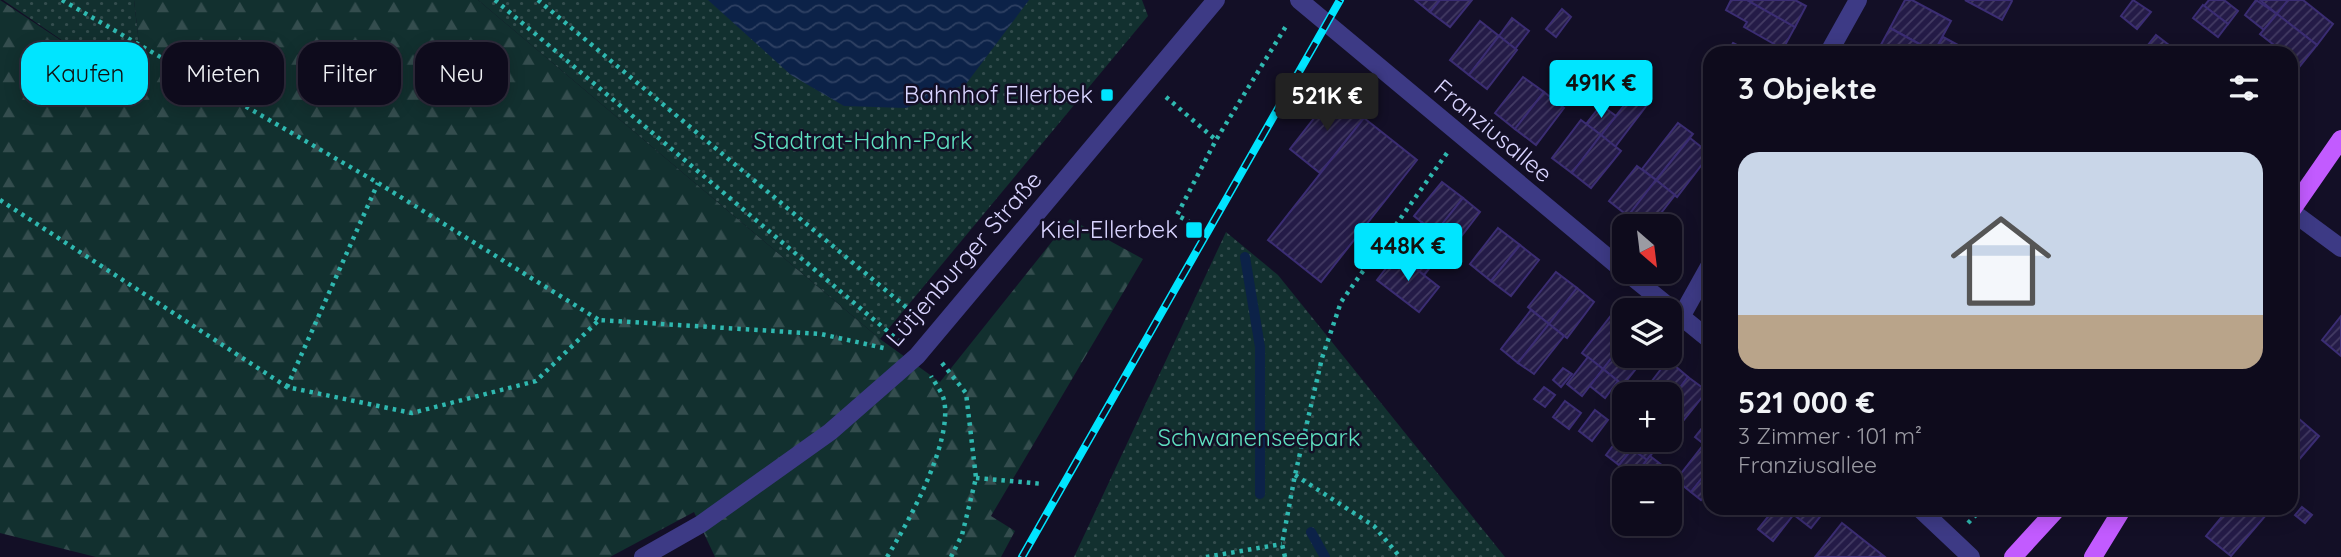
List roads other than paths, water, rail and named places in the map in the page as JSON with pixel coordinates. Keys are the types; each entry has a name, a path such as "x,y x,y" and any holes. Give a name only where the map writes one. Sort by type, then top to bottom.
{"main road":[{"path":"2298,201 2341,139"},
{"path":"2013,557 2052,515"},
{"path":"2093,557 2119,515"}],"street":[{"name":"Lütjenburger Straße","path":"643,557 701,524 830,432 915,357 1216,0"},
{"path":"1832,46 1858,0"},
{"name":"Franziusallee","path":"1300,1 1612,261"},
{"path":"2298,216 2341,248"},
{"path":"1682,315 1703,278"},
{"name":"Franziusallee","path":"1640,284 1657,298"},
{"name":"Franziusallee","path":"1682,318 1703,334"},
{"path":"1926,515 1971,557"}],"water":[{"path":"708,0 1029,0 966,84 906,108 844,106 791,75"}],"waterway":[{"path":"1245,257 1260,347 1260,494"},
{"path":"1311,532 1325,557"}],"railway":[{"path":"1022,557 1340,0"}],"place":[{"name":"Bahnhof Ellerbek","path":"1107,95"},
{"name":"Kiel-Ellerbek","path":"1194,230"}],"park label":[{"name":"Stadtrat-Hahn-Park","path":"863,141"},
{"name":"Schwanenseepark","path":"1259,438"}]}
